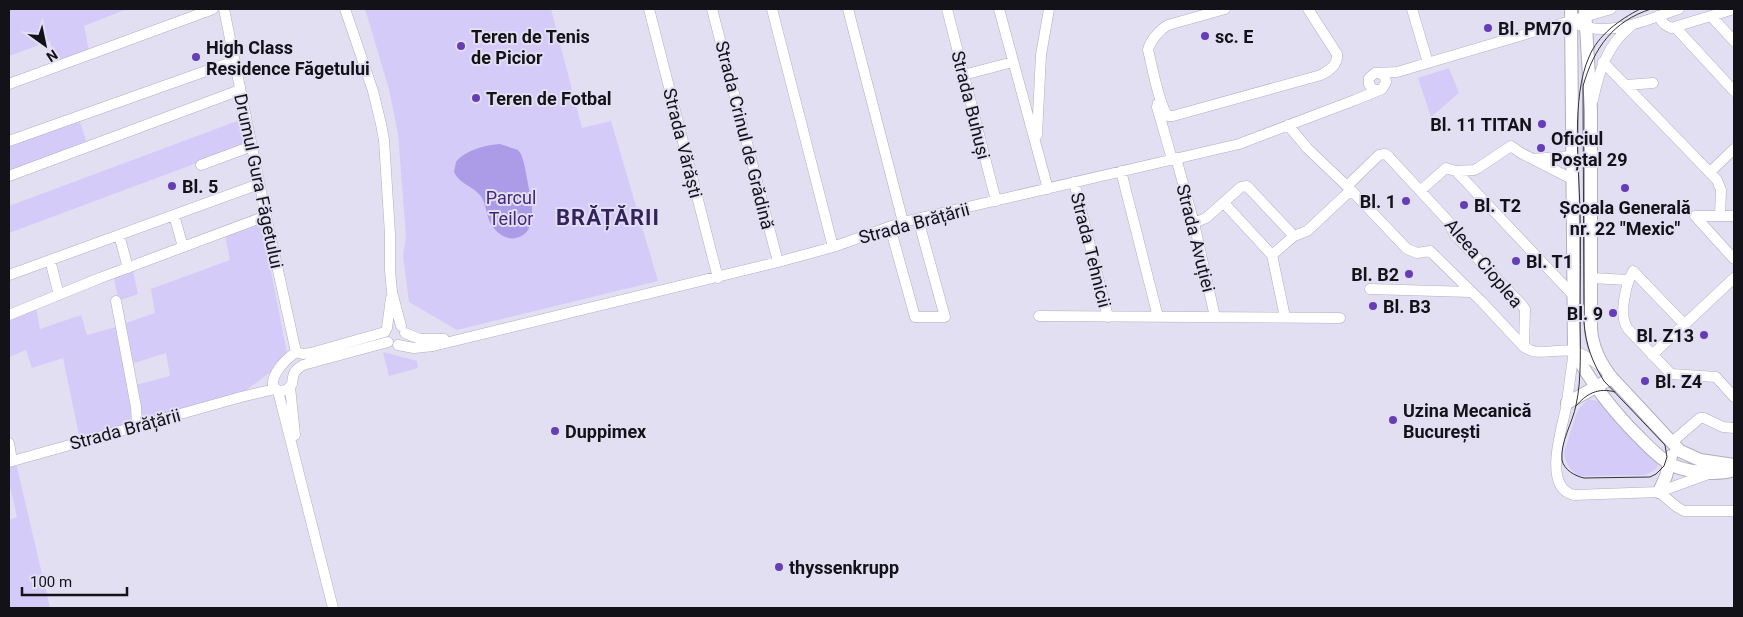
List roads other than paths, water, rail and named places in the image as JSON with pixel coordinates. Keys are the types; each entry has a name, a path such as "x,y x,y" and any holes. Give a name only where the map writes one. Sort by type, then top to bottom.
{"main road":[{"path":"1571,15 1574,351 1595,387 1631,429 1670,464 1689,470 1714,472 1734,470"},
{"path":"1585,18 1590,111 1592,338 1594,349 1608,373 1680,451 1692,458 1734,465"},
{"path":"1567,403 1595,387 1608,373"},
{"path":"1659,492 1670,464 1672,442"}],"street":[{"path":"9,84 213,9"},
{"name":"Drumul Gura Făgetului","path":"224,9 266,216 301,357"},
{"path":"345,9 373,91 381,124 386,165 390,234 389,259 392,292 390,337"},
{"name":"Strada Vărăști","path":"649,9 718,278"},
{"name":"Strada Crinul de Grădină","path":"712,9 778,262"},
{"path":"772,9 832,246"},
{"path":"848,9 903,222"},
{"name":"Strada Buhuși","path":"947,9 996,201"},
{"path":"999,9 1048,189"},
{"path":"1036,144 1041,55 1049,9"},
{"path":"1224,9 1168,25 1162,29 1149,46 1148,50 1160,95 1168,116 1321,74 1329,70 1336,63 1337,54 1308,9"},
{"path":"1412,9 1428,63"},
{"path":"1585,18 1611,9"},
{"path":"1383,78 1396,72 1571,15 1585,18 1604,30 1634,24 1679,9"},
{"path":"1658,16 1667,27 1675,27 1734,9"},
{"path":"1711,16 1734,41"},
{"path":"1590,111 1603,62 1612,45 1634,24"},
{"path":"1675,27 1734,91"},
{"path":"9,141 234,61"},
{"path":"963,75 1014,62"},
{"path":"1603,62 1717,180 1721,190 1720,216"},
{"path":"1377,73 1383,78 1384,87 1373,87 1371,76 1377,73"},
{"path":"1626,85 1653,83"},
{"name":"Strada Brățării","path":"301,357 390,337 414,348 426,348 718,278 832,246 903,222 1239,144 1356,100 1365,91 1373,87"},
{"path":"9,176 240,90"},
{"name":"Strada Avuției","path":"1160,95 1157,107 1194,223 1215,317"},
{"path":"1288,126 1307,148 1349,188 1407,249 1417,253 1430,250 1524,347 1538,352 1574,351 1608,373"},
{"path":"201,165 252,146"},
{"path":"1456,172 1478,168 1511,146 1572,179"},
{"path":"1710,172 1734,149"},
{"name":"Aleea Cioplea","path":"1272,255 1294,236 1307,231 1382,154 1388,156 1449,222 1454,234 1525,309 1524,347"},
{"path":"1532,159 1572,156"},
{"path":"1420,191 1446,168 1456,172 1573,294"},
{"path":"1120,171 1158,317"},
{"name":"Strada Tehnicii","path":"1074,182 1108,317"},
{"path":"9,275 259,184"},
{"path":"1194,223 1206,218 1241,187 1247,186 1294,236"},
{"path":"1224,202 1272,255 1285,317"},
{"path":"174,214 183,247"},
{"path":"9,315 266,216"},
{"path":"1734,216 1695,216 1734,259"},
{"path":"890,227 915,317 945,317 918,219"},
{"path":"119,235 128,268"},
{"path":"50,260 59,295"},
{"path":"1684,324 1633,270 1625,291 1625,326 1671,374 1716,377 1734,397"},
{"path":"1591,278 1628,280"},
{"path":"1652,354 1734,278"},
{"name":"Aleea Cioplea","path":"1370,289 1470,292"},
{"path":"390,337 403,341 403,330 392,292"},
{"path":"116,301 136,407 137,426"},
{"path":"1039,316 1340,318"},
{"path":"390,337 395,324 403,330"},
{"name":"Strada Brățării","path":"403,330 423,339 470,337"},
{"path":"1574,351 1556,462 1558,478 1567,493 1574,495 1659,492 1714,472"},
{"path":"301,357 285,362 276,387 299,469 333,608"},
{"path":"299,469 290,387 292,384 292,374 301,357"},
{"name":"Strada Brățării","path":"10,461 276,387 284,391 290,387"},
{"path":"1672,442 1700,418 1723,427 1734,428"},
{"path":"9,443 10,461"},
{"path":"1659,492 1684,511 1734,511"}],"tram line":[{"path":"1640,9 1617,23 1598,42 1589,57 1583,73 1580,92 1577,132 1580,224 1580,373 1576,405 1563,446 1562,460 1567,470 1584,478 1650,477 1664,466 1667,457 1665,445 1604,381 1590,353 1584,323 1583,86 1593,60 1607,38 1626,21 1651,9"},
{"path":"1576,406 1588,395 1598,391 1615,392"}],"place":[{"name":"Bl. PM70","path":"1488,28"},
{"name":"sc. E","path":"1205,36"},
{"name":"Teren de Tenis de Picior","path":"461,46"},
{"name":"High Class Residence Făgetului","path":"196,57"},
{"name":"Teren de Fotbal","path":"476,98"},
{"name":"Bl. 11 TITAN","path":"1542,124"},
{"name":"Oficiul Poștal 29","path":"1541,148"},
{"name":"Bl. 5","path":"172,186"},
{"name":"Școala Generală nr. 22 \"Mexic\"","path":"1625,188"},
{"name":"Bl. 1","path":"1406,201"},
{"name":"Bl. T2","path":"1464,205"},
{"name":"Bl. T1","path":"1516,261"},
{"name":"Bl. B2","path":"1409,274"},
{"name":"Bl. B3","path":"1373,306"},
{"name":"Bl. 9","path":"1613,313"},
{"name":"Bl. Z13","path":"1704,335"},
{"name":"Bl. Z4","path":"1645,381"},
{"name":"Uzina Mecanică București","path":"1393,420"},
{"name":"Duppimex","path":"555,431"},
{"name":"thyssenkrupp","path":"779,567"}],"district":[{"name":"BRĂȚĂRII","path":"608,217"}],"park label":[{"name":"Parcul Teilor","path":"511,207"}]}
